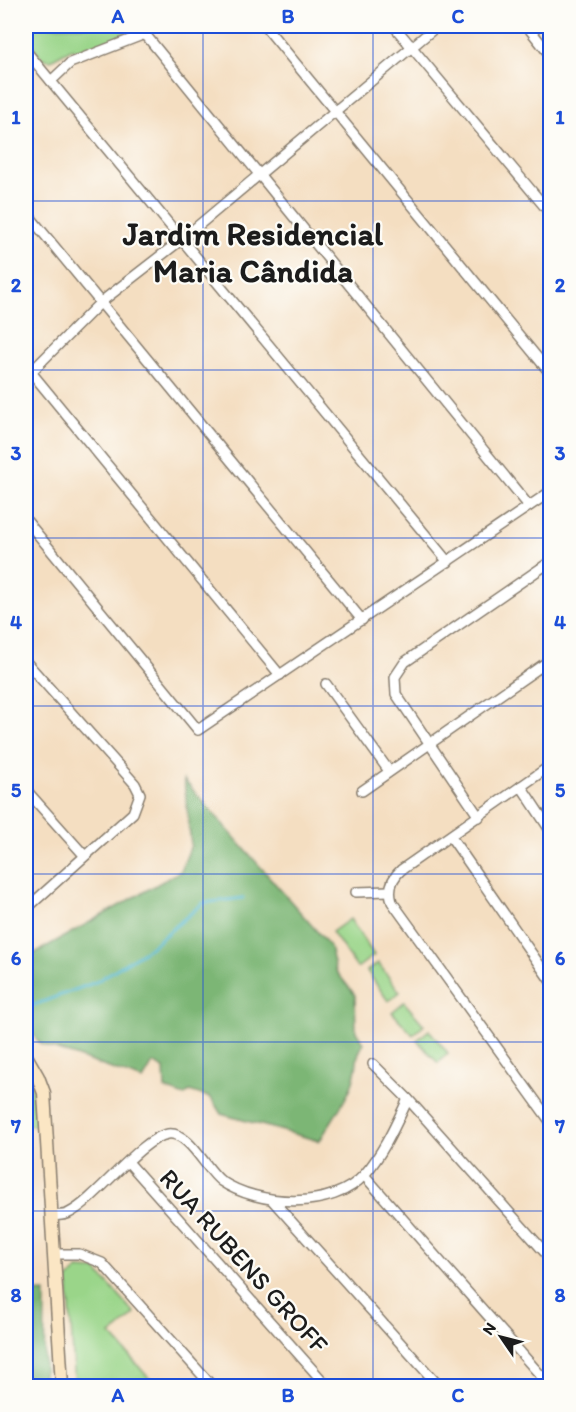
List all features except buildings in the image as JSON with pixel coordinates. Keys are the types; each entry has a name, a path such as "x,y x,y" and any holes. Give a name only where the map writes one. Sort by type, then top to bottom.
{"main road":[{"path":"26,1056 44,1093 62,1386"}],"street":[{"path":"265,26 550,373"},
{"path":"394,26 550,213"},
{"path":"280,675 27,372 101,302 181,240 437,26"},
{"path":"527,26 550,55"},
{"path":"51,81 70,63 147,30 258,175 529,506"},
{"path":"26,51 448,562"},
{"path":"26,212 362,620"},
{"path":"26,520 198,730 550,492"},
{"path":"479,817 396,694 394,681 399,669 550,562"},
{"path":"362,791 429,742 550,660"},
{"path":"26,662 135,784 140,794 133,813 26,909"},
{"path":"326,684 388,771"},
{"path":"550,766 398,873 390,891 392,902 550,1120"},
{"path":"521,786 550,830"},
{"path":"26,790 84,855"},
{"path":"450,837 550,980"},
{"path":"356,892 390,891"},
{"path":"373,1064 408,1099 550,1258"},
{"path":"51,1216 69,1214 154,1140 167,1134 176,1134 185,1140 219,1180 273,1201 305,1201 326,1196 364,1175 390,1137 408,1099"},
{"name":"RUA RUBENS GROFF","path":"129,1163 327,1386"},
{"path":"364,1175 550,1386"},
{"path":"273,1201 439,1386"},
{"path":"54,1254 79,1254 102,1263 212,1386"}],"green space":[{"path":"26,26 134,26 96,48 71,49 51,60 43,59 26,39"},
{"path":"184,780 330,946 336,971 355,995 356,1032 364,1043 358,1056 349,1092 320,1141 221,1114 211,1098 190,1091 184,1096 165,1089 164,1069 153,1063 143,1080 41,1044 26,1027 26,958 181,871 191,845"},
{"path":"350,919 374,955 357,968 332,932"},
{"path":"378,963 400,992 388,1001 367,971"},
{"path":"404,1002 424,1025 413,1035 392,1012"},
{"path":"429,1030 448,1053 438,1063 417,1040"},
{"path":"26,1070 31,1080 37,1125 26,1126"},
{"path":"78,1269 96,1270 135,1314 111,1335 156,1386 75,1386 68,1280"},
{"path":"45,1292 44,1386 26,1386 26,1293"}],"waterway":[{"path":"26,1008 96,982 151,947 203,903 243,898"}],"district":[{"name":"Jardim Residencial Maria Cândida","path":"253,252"}]}
